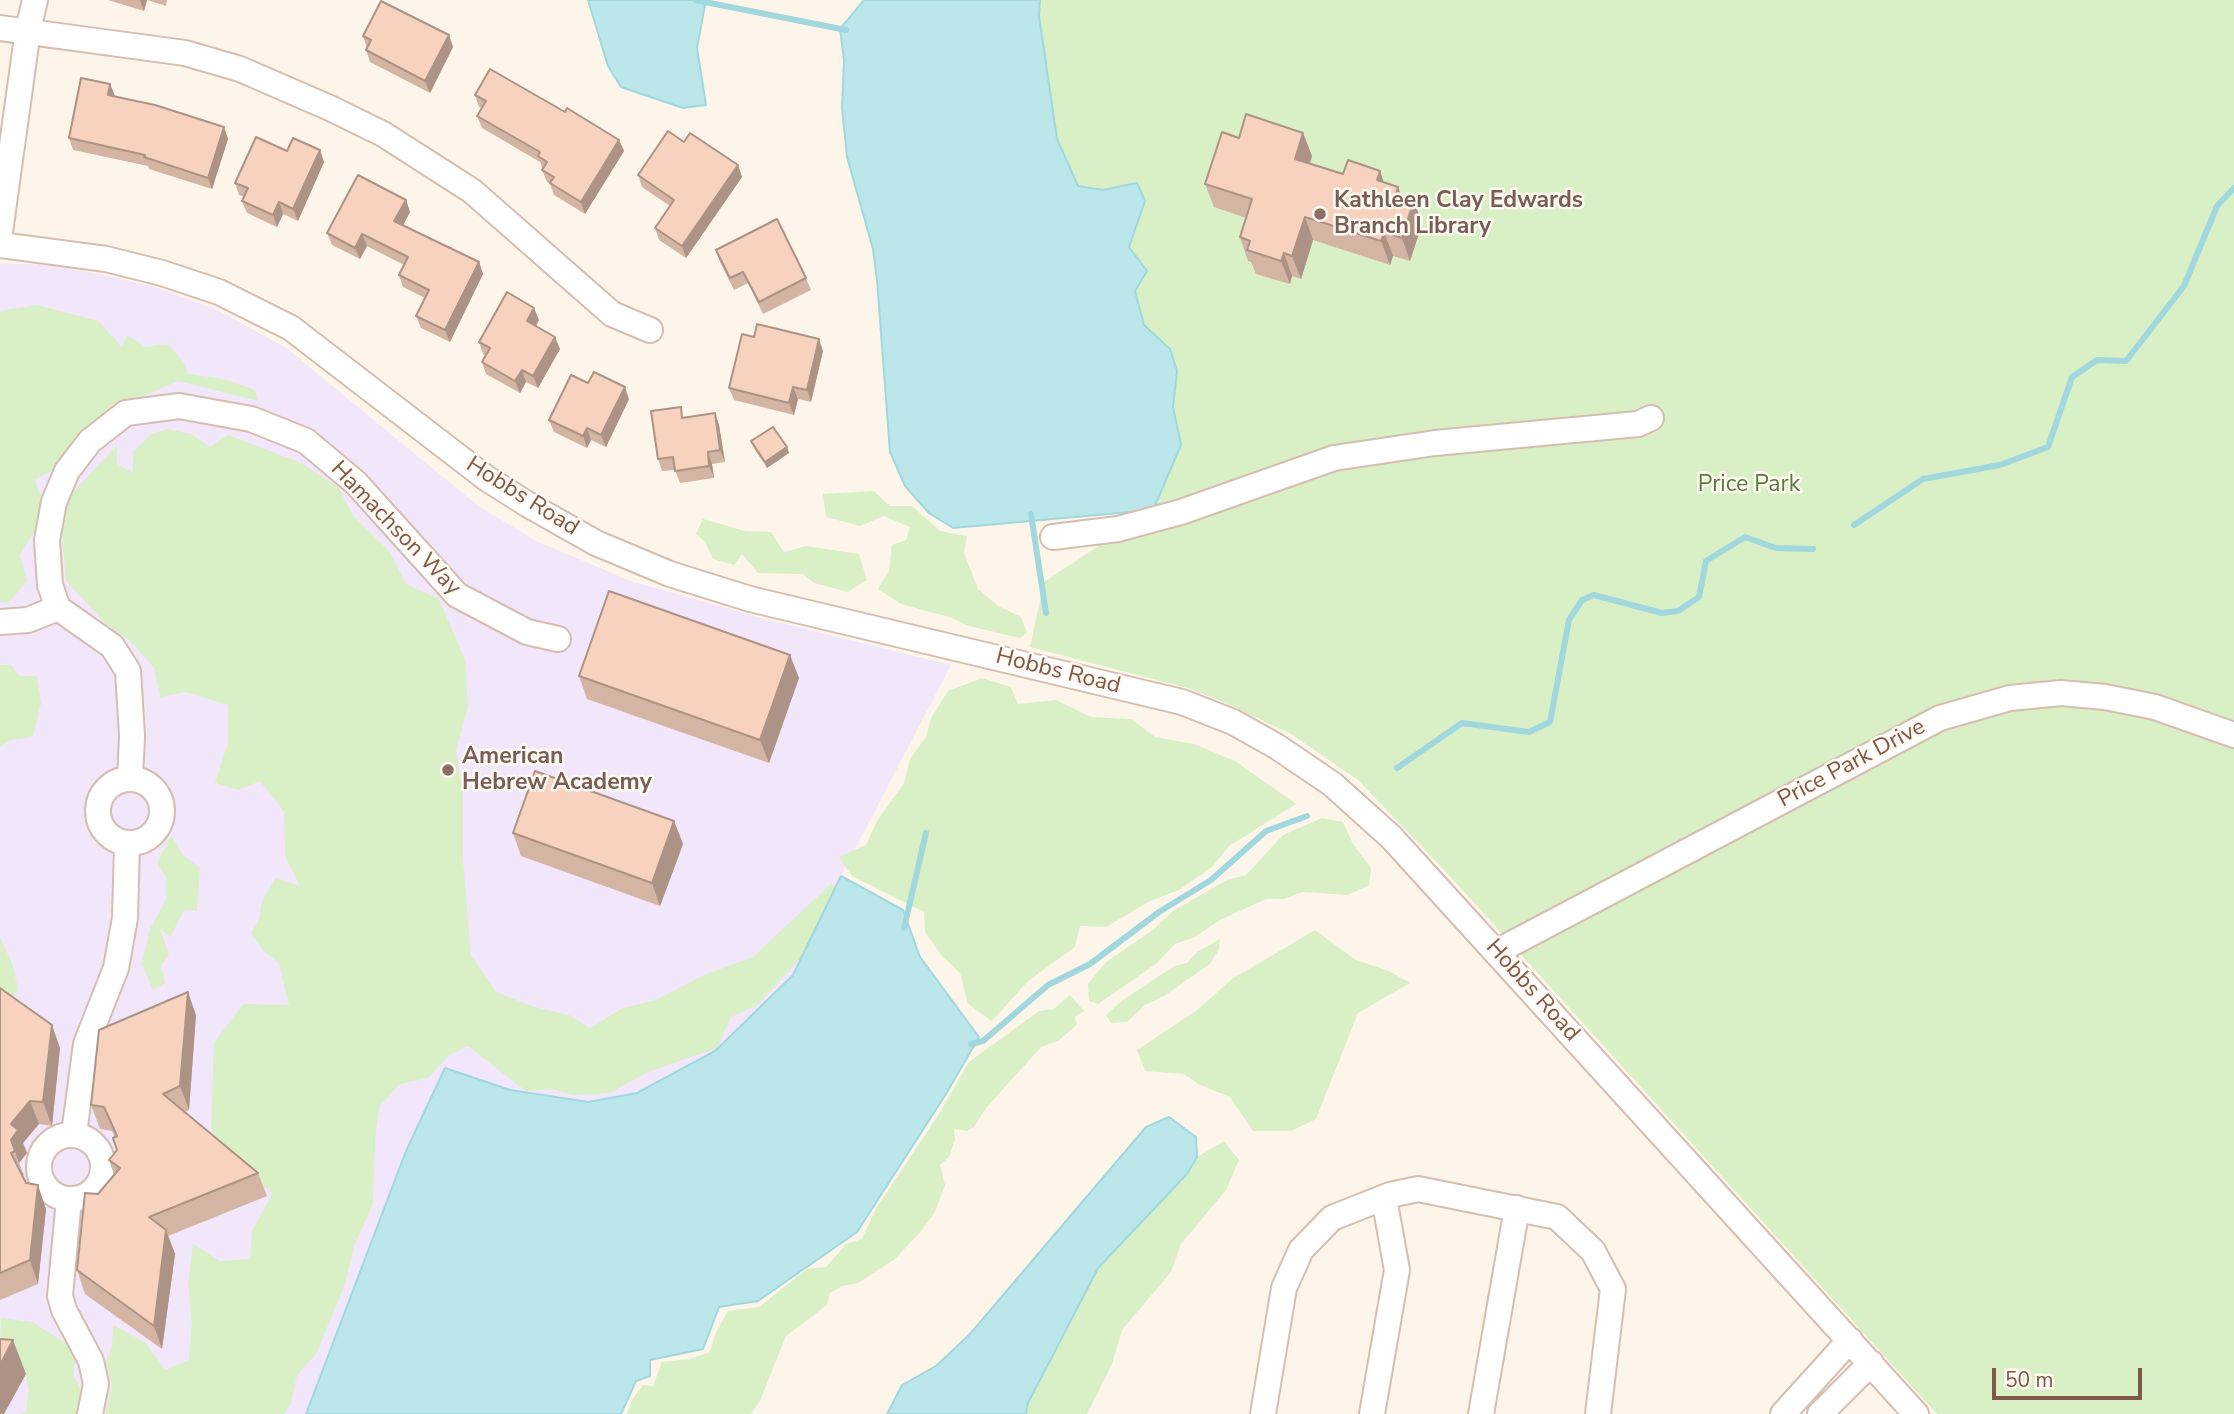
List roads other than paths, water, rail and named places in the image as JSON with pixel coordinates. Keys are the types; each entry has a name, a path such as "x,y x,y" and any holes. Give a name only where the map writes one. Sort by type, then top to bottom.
{"street":[{"path":"0,232 28,30 35,0"},
{"path":"0,28 184,52 240,69 330,108 383,134 472,191 612,314 650,331"},
{"name":"Hobbs Road","path":"0,245 106,259 162,272 219,292 291,328 486,478 527,504 596,543 670,575 750,599 1182,702 1233,722 1297,759 1367,814 1916,1414"},
{"name":"Hamachson Way","path":"58,608 48,573 47,540 54,502 67,471 90,441 126,413 179,406 251,419 306,441 356,483 457,595 516,627 558,639"},
{"path":"1053,537 1118,529 1181,512 1334,458 1435,443 1638,424 1651,418"},
{"path":"0,622 28,620 58,608 112,646 128,671 132,736 130,779"},
{"name":"Price Park Drive","path":"1496,952 1940,718 2010,698 2061,693 2105,697 2155,707 2234,736"},
{"path":"130,779 143,781 152,788 162,808 156,829 149,837 127,844 109,835 102,828 97,808 105,790 113,783 130,779"},
{"path":"74,1134 86,1044 116,968 125,918 127,844"},
{"path":"74,1134 84,1137 99,1150 104,1169 96,1188 79,1198 69,1199 49,1190 39,1170 40,1158 52,1140 74,1134"},
{"path":"1264,1414 1284,1288 1301,1250 1332,1218 1384,1198 1418,1189 1557,1217 1593,1251 1613,1289 1598,1414"},
{"path":"1371,1414 1397,1270 1384,1198"},
{"path":"69,1199 60,1296 64,1310 91,1361 96,1384 90,1414"},
{"path":"1481,1414 1517,1209"},
{"path":"1783,1414 1850,1340"},
{"path":"1820,1414 1871,1363"}],"water":[{"path":"588,0 706,0 697,48 706,105 683,108 621,87 608,66"},
{"path":"864,0 1040,0 1039,16 1057,139 1078,186 1103,190 1137,183 1145,201 1129,247 1147,271 1135,291 1144,325 1170,349 1177,371 1173,407 1181,445 1153,510 953,528 929,513 905,486 890,452 873,249 847,157 842,108 844,60 840,29"},
{"path":"841,876 903,910 920,957 979,1037 946,1094 857,1232 758,1301 719,1307 703,1349 650,1360 650,1376 636,1381 621,1414 306,1414 406,1151 445,1068 510,1090 588,1102 637,1093 715,1051 793,975"},
{"path":"1169,1117 1196,1137 1197,1157 1187,1174 1098,1268 1028,1403 1026,1414 887,1414 902,1385 936,1366 970,1334 1146,1127"}],"waterway":[{"path":"695,0 846,30"},
{"path":"1854,525 1923,479 2000,465 2048,447 2072,377 2097,360 2126,361 2184,286 2217,206 2234,188"},
{"path":"1031,514 1046,613"},
{"path":"1397,768 1462,723 1529,732 1550,722 1569,620 1582,600 1594,595 1662,613 1678,611 1699,597 1706,561 1745,537 1776,548 1813,549"},
{"path":"971,1044 983,1041 1048,985 1090,964 1159,912 1211,880 1266,831 1307,816"},
{"path":"904,928 926,833"}],"place":[{"name":"Kathleen Clay Edwards Branch Library","path":"1320,214"},
{"name":"American Hebrew Academy","path":"448,770"}],"park label":[{"name":"Price Park","path":"1749,485"}]}
